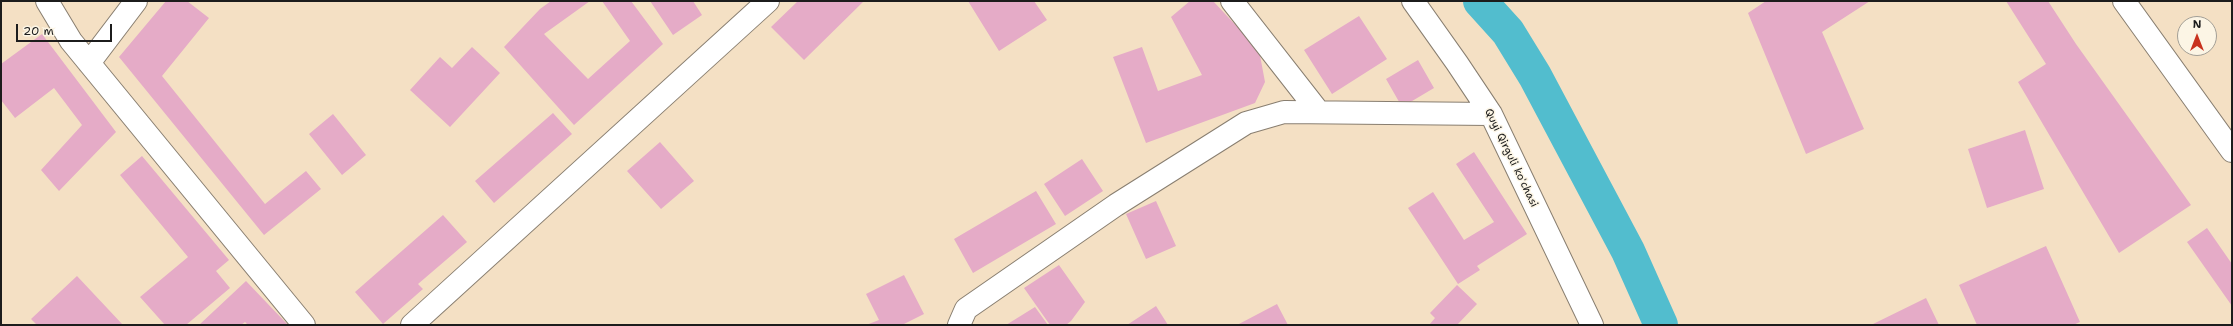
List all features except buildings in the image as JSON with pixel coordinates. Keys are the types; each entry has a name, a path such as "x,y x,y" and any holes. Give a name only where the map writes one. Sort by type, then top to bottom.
{"street":[{"path":"47,1 71,41 304,325"},
{"path":"89,63 136,1"},
{"path":"412,325 768,1"},
{"path":"1232,1 1318,111"},
{"name":"Quyi Qirguli koʻchasi","path":"1413,1 1457,63 1490,114 1592,325"},
{"path":"2124,1 2232,151"},
{"path":"959,325 966,309 1116,205 1246,123 1284,112 1318,111 1490,114"}],"waterway":[{"path":"1480,1 1508,32 1535,76 1628,251 1661,325"}]}
